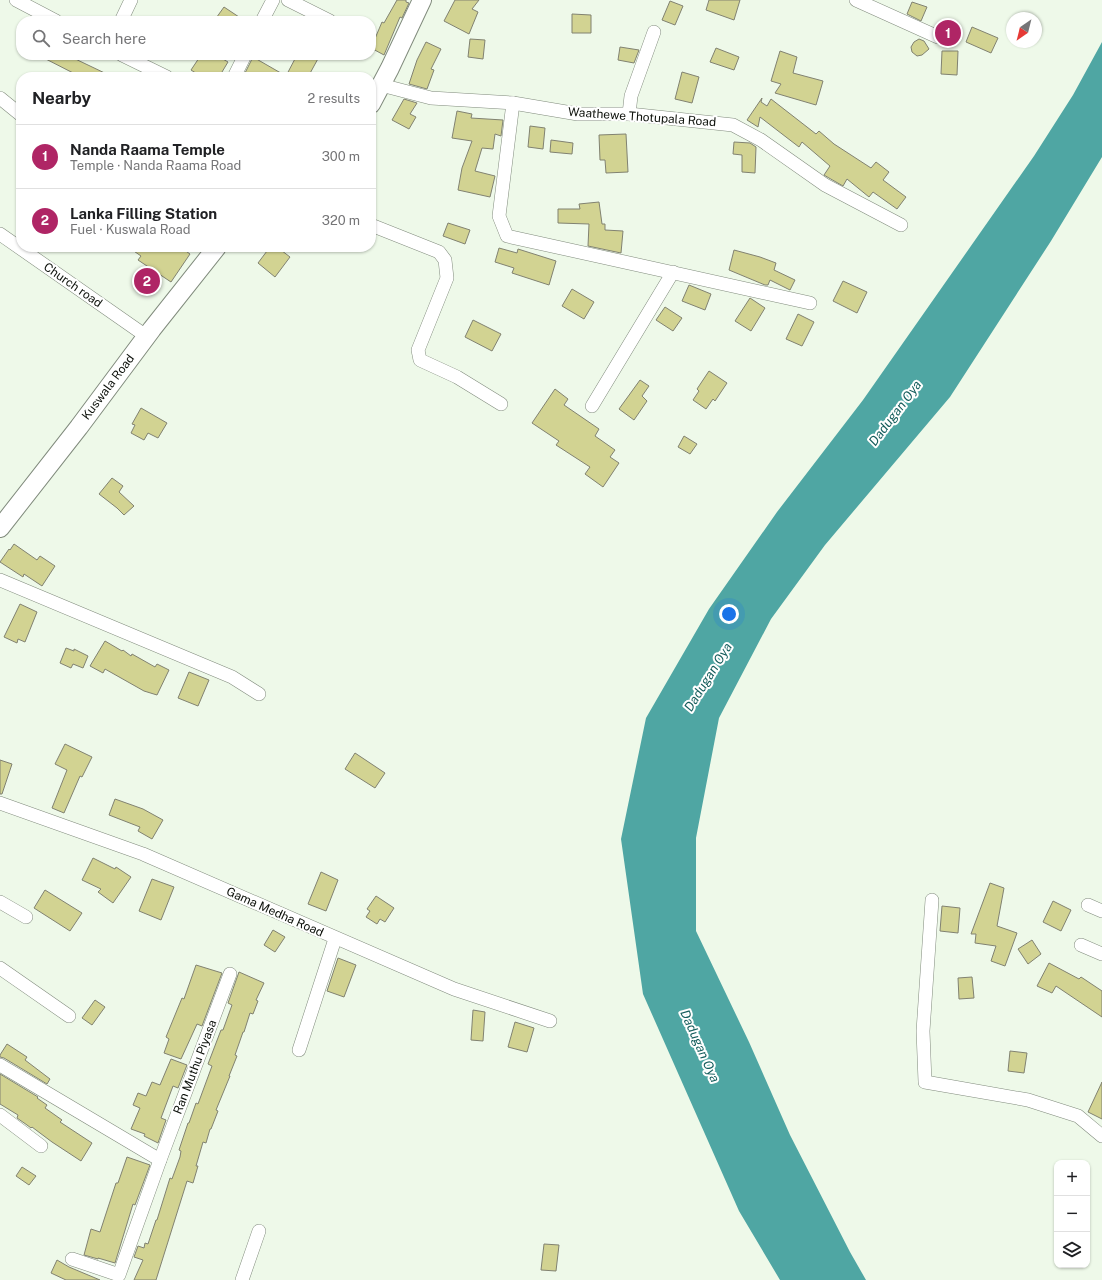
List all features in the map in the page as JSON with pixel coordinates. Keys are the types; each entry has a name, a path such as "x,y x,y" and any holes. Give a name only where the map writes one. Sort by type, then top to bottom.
{"street":[{"path":"16,0 46,16"},
{"path":"124,16 132,0"},
{"path":"264,16 272,0"},
{"path":"288,0 320,16"},
{"path":"376,94 422,0"},
{"path":"856,0 938,37"},
{"path":"629,114 631,96 654,32"},
{"path":"132,60 157,72"},
{"path":"236,72 242,60"},
{"name":"Waathewe Thotupala Road","path":"381,85 431,98 513,103 578,114 629,114 733,125 761,140 824,185 901,225"},
{"path":"0,98 16,111"},
{"path":"513,103 500,216 507,236 810,303"},
{"path":"376,227 439,252 445,260 447,278 418,350 420,360 457,377 500,404"},
{"name":"Church road","path":"0,234 16,245"},
{"name":"Church road","path":"26,252 146,336"},
{"name":"Kuswala Road","path":"0,528 79,427 146,336 213,252"},
{"path":"592,406 644,317 673,272"},
{"path":"0,580 232,677 259,694"},
{"name":"Gama Medha Road","path":"0,803 143,854 335,939 454,989 550,1021"},
{"path":"932,900 923,1031 925,1082 1028,1100 1078,1116 1102,1136"},
{"path":"0,902 26,917"},
{"path":"1088,905 1102,911"},
{"path":"299,1050 335,939"},
{"path":"1081,945 1102,954"},
{"path":"0,968 69,1016"},
{"name":"Ran Muthu Piyasa","path":"72,1259 119,1275 160,1160 230,974"},
{"path":"0,1065 160,1160"},
{"path":"0,1115 41,1146"},
{"path":"242,1280 259,1231"}],"water":[{"name":"Dadugan Oya","path":"1102,42 1102,157 1051,241 950,397 825,545 771,619 719,718 696,838 696,931 749,1042 790,1135 866,1280 780,1280 739,1211 643,994 621,839 646,718 709,609 777,512 863,400 1034,156 1073,95"}],"building":[{"path":"397,0 406,0 406,2 409,3 402,18 400,17 384,55 376,51 376,36 382,22 384,23"},
{"path":"455,0 479,0 472,9 478,12 469,34 444,21"},
{"path":"709,0 740,0 734,20 706,10"},
{"path":"670,1 683,6 675,25 662,20"},
{"path":"912,2 927,7 921,21 907,14"},
{"path":"224,7 238,16 218,16"},
{"path":"572,14 591,15 591,33 572,33"},
{"path":"972,27 998,38 991,53 966,42"},
{"path":"470,39 485,40 483,59 468,57"},
{"path":"919,39 924,41 929,49 922,55 917,56 912,52 911,47 914,42"},
{"path":"426,42 441,49 431,69 434,70 427,89 409,84 417,60"},
{"path":"620,47 639,50 634,63 618,60"},
{"path":"716,48 739,57 734,70 710,62"},
{"path":"780,51 797,57 793,73 823,81 816,105 775,93 781,84 771,81"},
{"path":"942,51 958,51 957,75 941,74"},
{"path":"48,60 77,60 103,72 71,72"},
{"path":"198,60 225,60 228,62 222,72 194,72 191,70"},
{"path":"252,60 258,60 279,72 246,72"},
{"path":"294,60 317,60 311,72 288,72"},
{"path":"682,72 699,77 692,103 675,99"},
{"path":"762,98 761,102 767,106 771,99 816,134 819,131 834,144 871,168 876,162 889,172 883,180 906,197 897,209 873,192 869,197 847,179 843,186 824,175 830,166 802,142 799,147 760,117 758,127 747,120"},
{"path":"404,99 417,103 410,114 416,117 409,129 392,120"},
{"path":"457,111 472,114 471,118 503,120 501,136 495,134 493,149 482,148 475,171 495,176 490,197 458,190 462,168 472,141 452,138"},
{"path":"530,126 545,128 543,149 528,147"},
{"path":"626,134 628,172 606,173 605,160 600,160 599,135"},
{"path":"551,140 573,143 572,154 550,152"},
{"path":"734,142 750,143 756,147 755,173 742,172 742,155 733,154"},
{"path":"599,202 602,224 605,224 605,230 623,231 621,253 588,246 589,224 558,223 558,209 580,209 579,204"},
{"path":"448,223 470,230 465,244 443,236"},
{"path":"499,248 517,253 518,249 556,261 549,285 512,273 514,268 495,262"},
{"path":"734,250 776,263 774,270 795,280 790,290 770,280 768,285 765,285 729,270"},
{"path":"135,252 187,252 190,254 171,282 138,260 141,256"},
{"path":"266,252 284,252 290,257 275,277 258,263"},
{"path":"843,281 867,292 857,313 833,301"},
{"path":"689,285 711,294 705,310 682,301"},
{"path":"572,289 594,302 584,319 562,306"},
{"path":"750,298 765,308 751,331 735,321"},
{"path":"665,307 682,318 673,331 656,320"},
{"path":"798,314 814,322 802,346 786,339"},
{"path":"473,320 501,334 492,351 465,337"},
{"path":"709,371 727,383 715,401 713,399 706,409 693,400 699,391 697,389"},
{"path":"640,380 649,386 642,396 647,401 634,420 619,409"},
{"path":"555,389 568,399 564,405 599,429 595,436 615,450 610,457 619,463 603,487 585,474 590,467 556,445 559,441 532,423"},
{"path":"141,408 167,423 158,438 148,433 144,440 131,433 135,425 132,424"},
{"path":"684,436 697,444 690,454 678,447"},
{"path":"112,478 123,486 119,492 134,506 124,515 99,494"},
{"path":"14,544 37,560 40,556 55,566 42,586 24,574 23,577 0,562"},
{"path":"20,604 37,612 25,642 18,639 17,643 4,637"},
{"path":"105,641 131,656 132,654 155,667 157,664 169,670 157,695 144,691 105,669 103,673 90,666"},
{"path":"66,648 74,651 74,649 88,656 83,668 73,664 71,668 60,663"},
{"path":"189,672 209,680 198,706 178,698"},
{"path":"65,744 92,757 82,777 80,776 64,813 52,808 67,770 55,764"},
{"path":"355,753 385,773 375,788 345,769"},
{"path":"0,760 12,764 2,794 0,794"},
{"path":"115,799 143,809 163,820 152,839 138,831 140,827 109,815"},
{"path":"93,858 115,869 116,867 131,877 113,903 98,892 101,889 82,880"},
{"path":"321,872 338,880 326,911 308,904"},
{"path":"152,879 174,887 161,920 139,911"},
{"path":"990,883 1004,888 997,926 1017,933 1005,966 991,961 996,946 975,943 976,934 971,934"},
{"path":"45,890 82,913 70,931 34,908"},
{"path":"376,896 394,908 385,922 380,919 377,924 366,917 370,911 367,909"},
{"path":"1053,901 1071,910 1061,931 1043,922"},
{"path":"942,906 960,908 958,933 940,931"},
{"path":"273,930 285,937 275,952 264,945"},
{"path":"1032,940 1041,954 1028,964 1018,949"},
{"path":"338,958 356,965 344,997 327,991"},
{"path":"1049,963 1079,979 1081,977 1102,991 1102,1017 1056,986 1052,993 1037,986"},
{"path":"196,965 222,973 202,1026 197,1024 181,1059 164,1053 169,1039 166,1037 182,998 184,999"},
{"path":"239,972 264,983 256,1000 258,1001 253,1014 250,1013 243,1032 235,1055 237,1056 216,1110 218,1111 206,1143 203,1142 193,1183 187,1181 156,1280 134,1280 143,1260 134,1257 138,1246 144,1248 145,1243 148,1244 157,1220 170,1178 172,1179 180,1157 181,1151 179,1150 188,1123 196,1103 198,1104 212,1066 208,1064 232,1005 228,1003"},
{"path":"972,977 974,998 959,999 958,978"},
{"path":"95,1000 105,1007 92,1025 82,1018"},
{"path":"473,1010 485,1012 483,1041 471,1040"},
{"path":"515,1022 534,1028 527,1052 508,1047"},
{"path":"7,1044 27,1057 25,1060 50,1079 47,1084 0,1057"},
{"path":"1010,1051 1027,1053 1024,1073 1008,1071"},
{"path":"171,1059 187,1065 178,1088 173,1086 161,1118 166,1120 158,1143 144,1136 145,1134 131,1129 140,1108 133,1105 138,1093 146,1096 152,1082 160,1085"},
{"path":"0,1074 38,1097 37,1098 47,1105 45,1108 62,1120 60,1122 92,1143 81,1161 32,1127 31,1128 17,1118 18,1115 0,1104"},
{"path":"1102,1082 1102,1119 1088,1112"},
{"path":"127,1157 150,1165 135,1205 133,1204 115,1263 84,1255 91,1229 100,1232 116,1183 118,1183"},
{"path":"22,1167 36,1176 29,1185 16,1176"},
{"path":"544,1244 559,1245 556,1271 541,1270"},
{"path":"57,1260 69,1267 100,1280 66,1280 51,1273"}],"place":[{"name":"Nanda Raama Temple","path":"948,33"},
{"name":"Lanka Filling Station","path":"147,281"}]}
